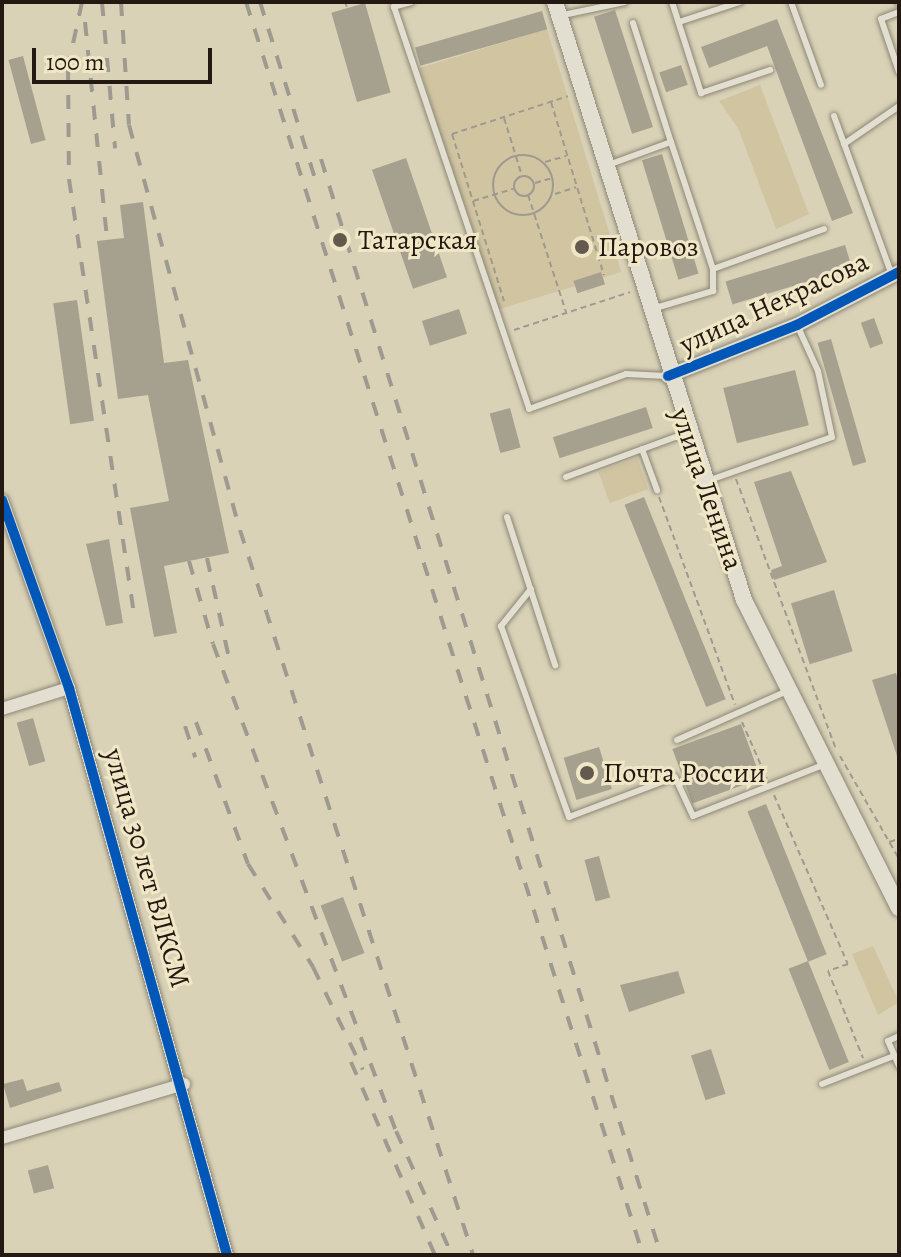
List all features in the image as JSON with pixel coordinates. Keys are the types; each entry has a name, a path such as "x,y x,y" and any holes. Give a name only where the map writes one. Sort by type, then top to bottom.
{"main road":[{"name":"улица Ленина","path":"557,9 668,376 744,600 823,765 892,878 899,908"}],"street":[{"name":"улица Некрасова","path":"668,376 797,325 895,273"},
{"name":"улица 30 лет ВЛКСМ","path":"2,500 69,688 184,1084 227,1255"},
{"path":"2,709 69,688"},
{"path":"2,1138 184,1084"}],"lane":[{"path":"411,2 394,7 529,409 626,374 668,376"},
{"path":"557,9 625,2"},
{"path":"672,2 701,93 770,70"},
{"path":"679,22 740,2"},
{"path":"791,2 821,85"},
{"path":"899,12 881,19 899,72"},
{"path":"633,23 713,269 713,291 648,310"},
{"path":"844,144 899,106"},
{"path":"834,116 895,273"},
{"path":"605,167 671,142"},
{"path":"713,269 824,229"},
{"path":"706,481 832,437 818,371 797,325"},
{"path":"566,477 689,432"},
{"path":"642,449 657,490"},
{"path":"507,517 555,665"},
{"path":"531,589 501,626 569,817 675,777 693,816 823,765"},
{"path":"677,740 787,691"},
{"path":"899,1036 888,1041 899,1066"},
{"path":"822,1084 894,1056"}],"path":[{"path":"345,2 347,7"},
{"path":"436,139 581,92"},
{"path":"551,102 604,275"},
{"path":"503,117 521,175 534,183 553,178"},
{"path":"452,134 504,301"},
{"path":"515,155 544,162 567,155"},
{"path":"515,155 494,175 494,194 510,213 534,214 553,194 577,187"},
{"path":"544,162 553,178 553,194"},
{"path":"514,188 521,175"},
{"path":"534,183 528,195 567,313"},
{"path":"473,201 514,188 528,195"},
{"path":"502,334 642,289"},
{"path":"733,471 831,739 899,859"},
{"path":"889,842 899,839"}],"shaded area":[{"path":"547,29 621,272 494,311 420,68"},
{"path":"760,85 809,214 776,229 738,128 719,101"},
{"path":"637,458 648,489 610,503 598,472"},
{"path":"873,946 899,1002 878,1015 852,954"}],"building":[{"path":"365,3 391,92 357,102 331,13"},
{"path":"615,10 653,127 632,134 594,17"},
{"path":"542,11 547,29 420,66 415,47"},
{"path":"777,19 853,213 832,221 767,46 709,68 701,47"},
{"path":"23,56 46,140 31,144 9,60"},
{"path":"681,65 688,85 666,92 659,72"},
{"path":"662,154 699,274 678,280 642,160"},
{"name":"Татарская","path":"406,158 447,277 413,289 372,170"},
{"path":"143,202 164,363 188,360 229,553 164,566 177,633 154,637 130,508 169,501 148,395 118,399 97,241 124,238 120,205"},
{"path":"845,245 852,268 732,304 725,282"},
{"path":"601,272 605,284 577,293 573,281"},
{"path":"77,300 94,421 70,424 53,303"},
{"path":"459,309 467,334 430,346 422,321"},
{"path":"874,318 883,343 870,348 861,323"},
{"path":"831,339 866,462 853,466 818,343"},
{"path":"795,370 809,425 737,443 723,388"},
{"path":"646,407 653,428 560,458 553,437"},
{"path":"510,408 521,448 500,453 490,413"},
{"path":"791,471 827,562 774,580 771,570 782,566 754,482"},
{"path":"644,497 726,699 706,707 625,505"},
{"path":"109,539 123,623 106,626 86,544"},
{"path":"834,590 853,651 810,664 791,603"},
{"path":"896,673 899,683 897,756 872,680"},
{"path":"33,718 45,761 29,766 17,723"},
{"path":"741,724 761,779 692,803 672,749"},
{"path":"599,747 612,789 576,800 564,758"},
{"path":"766,804 827,954 808,962 747,811"},
{"path":"599,856 610,898 596,901 585,860"},
{"path":"343,897 365,953 342,962 321,906"},
{"path":"808,961 849,1062 829,1070 789,969"},
{"path":"678,971 685,993 629,1012 620,985"},
{"path":"711,1049 726,1094 706,1100 691,1055"},
{"path":"23,1079 27,1091 59,1082 62,1091 10,1108 3,1084"},
{"path":"48,1165 54,1188 34,1194 28,1170"}],"railway":[{"path":"82,2 68,67 69,179 134,612"},
{"path":"102,2 115,148"},
{"path":"121,2 129,125 240,530 473,1255"},
{"path":"246,2 643,1255"},
{"path":"260,2 316,182"},
{"path":"85,22 107,240"},
{"path":"321,159 661,1255"},
{"path":"207,558 230,663"},
{"path":"189,561 213,644 396,1131 452,1255"},
{"path":"196,722 248,864 313,967 363,1070"},
{"path":"185,726 195,757"},
{"path":"351,1062 435,1255"}],"cycle path":[{"path":"668,376 797,325 899,272"},
{"path":"2,500 69,688 227,1255"}],"place":[{"name":"Татарская","path":"340,240"},
{"name":"Паровоз","path":"582,247"},
{"name":"Почта России","path":"587,773"}]}
